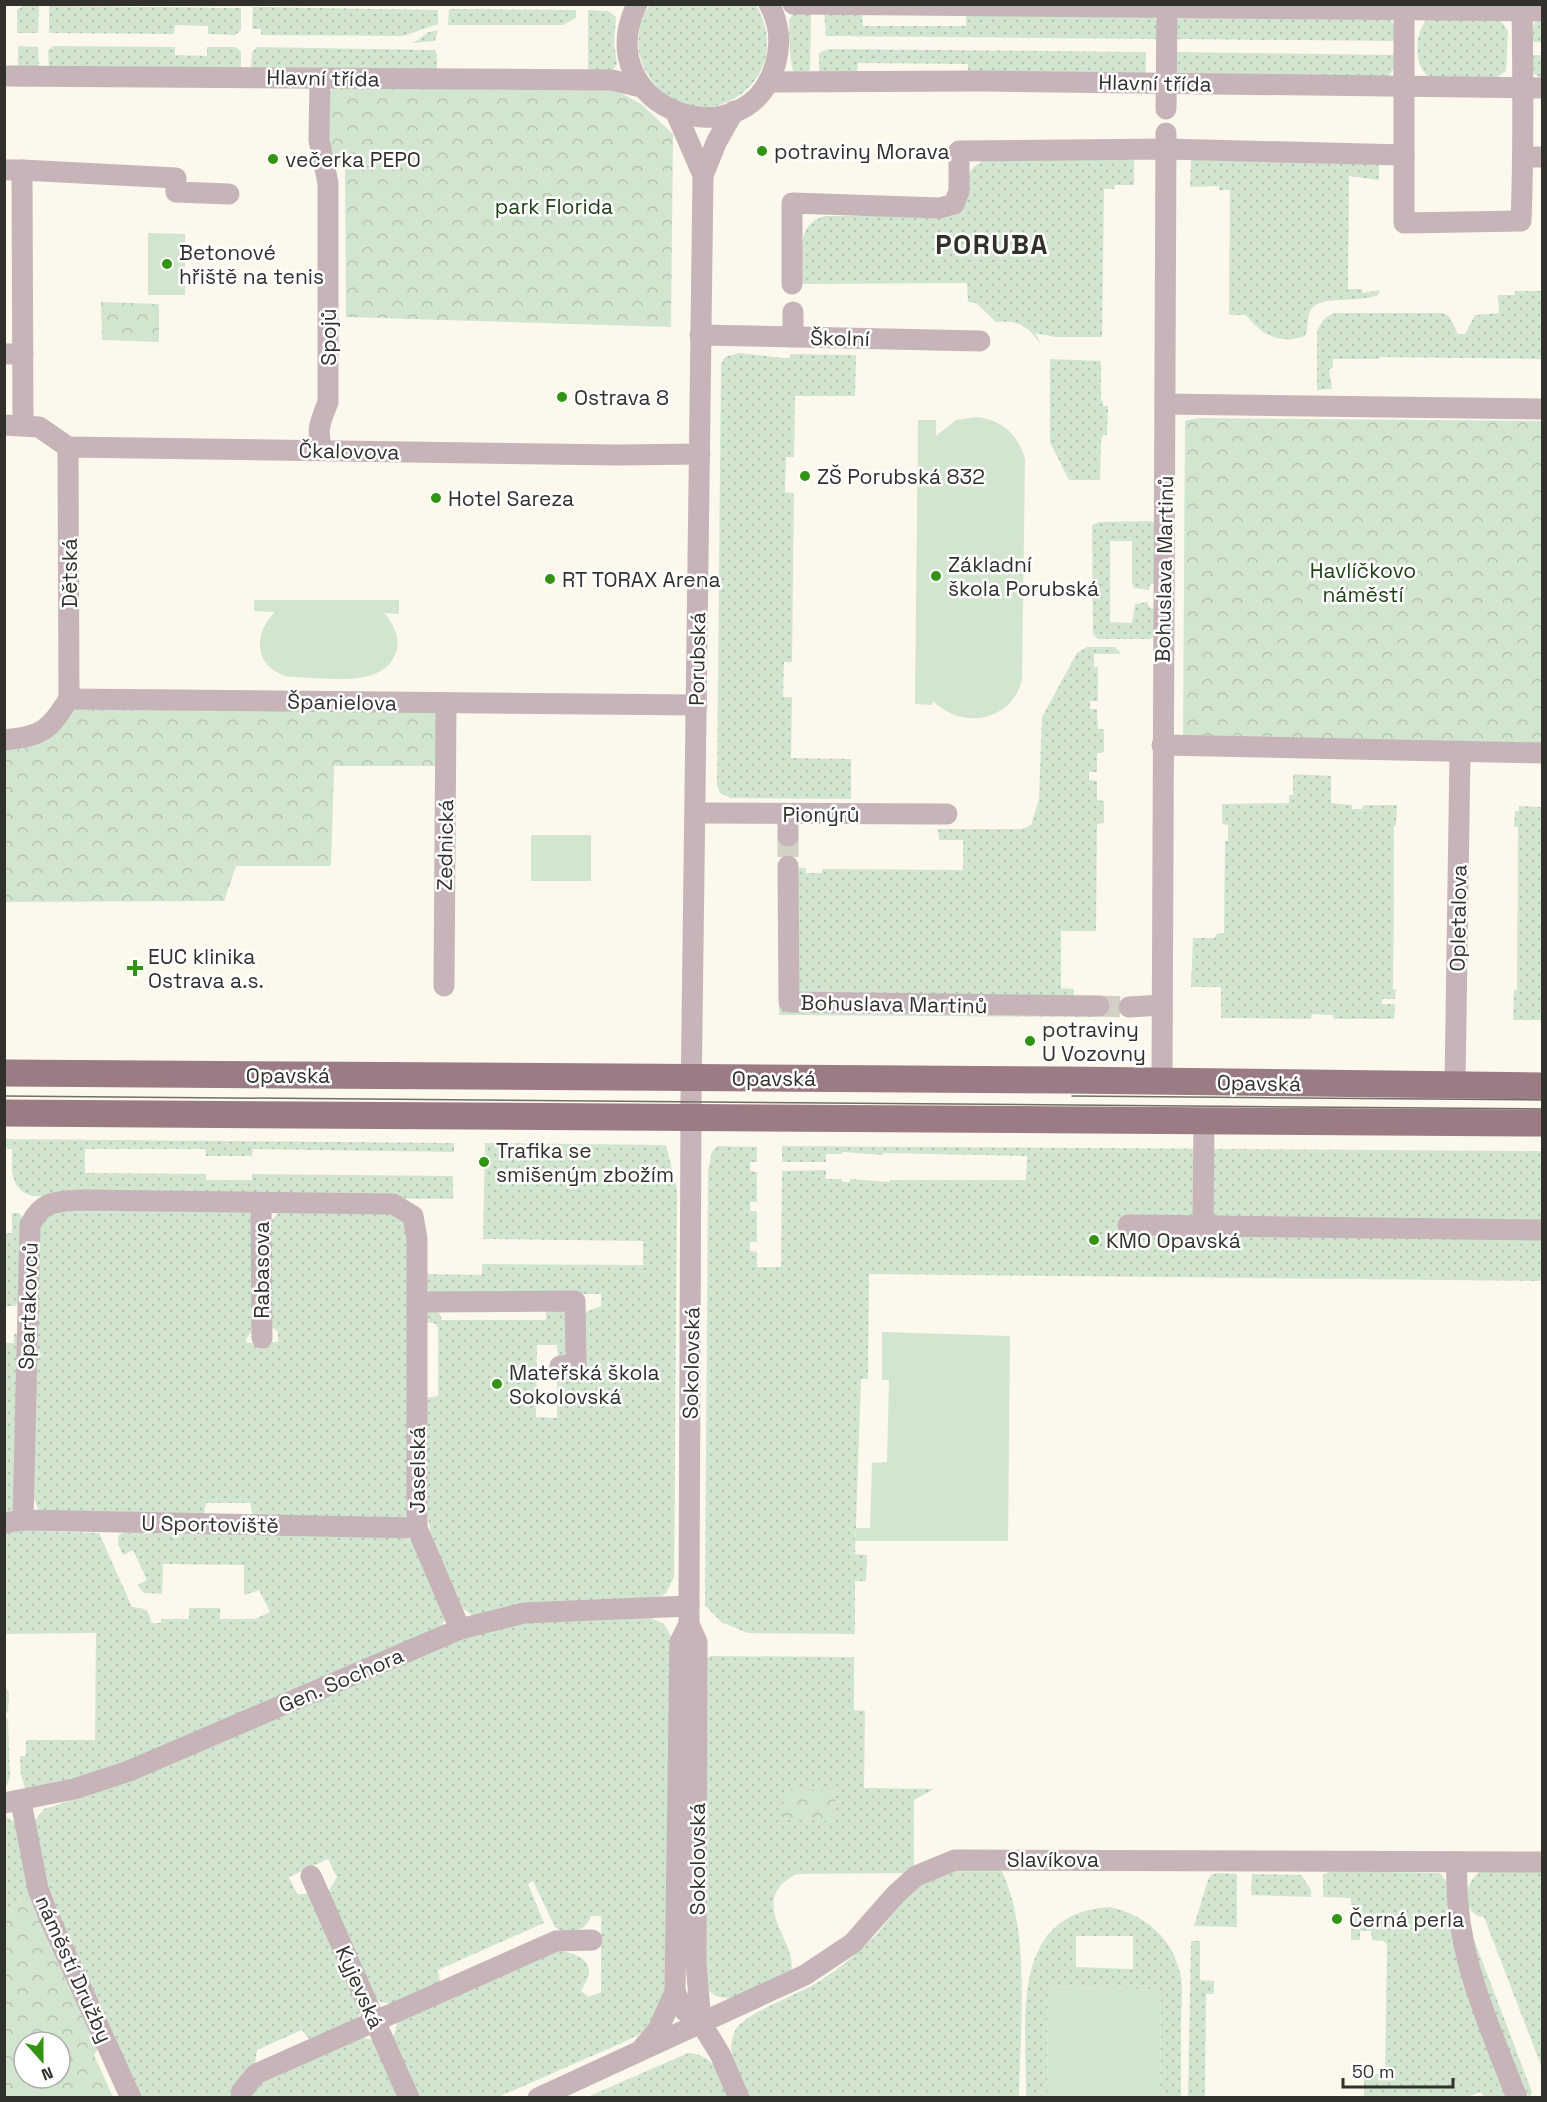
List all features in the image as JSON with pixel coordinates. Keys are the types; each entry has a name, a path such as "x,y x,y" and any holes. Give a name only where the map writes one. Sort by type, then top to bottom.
{"main road":[{"name":"Opavská","path":"4,1073 1204,1119 1542,1123"},
{"name":"Opavská","path":"4,1113 691,1099 1162,1082 1542,1086"}],"street":[{"path":"637,4 628,30 627,45 629,60 641,87 651,98 676,113 706,118 735,111 753,99 768,82 778,54 779,39 777,25 769,4"},
{"path":"793,4 1404,7 1529,8 1532,88 1525,108 1533,157 1521,220 1404,223 1404,7"},
{"path":"1166,109 1167,6"},
{"name":"Hlavní třída","path":"4,76 612,81 641,87"},
{"name":"Spojů","path":"320,78 319,140 328,183 328,402 319,421 318,435 323,450"},
{"name":"Hlavní třída","path":"768,82 1166,83 1532,88"},
{"path":"703,175 713,148 735,111"},
{"name":"Porubská","path":"676,113 703,175 691,1099"},
{"path":"792,284 792,203 940,208 954,204 959,192 959,151 1166,141 1404,155"},
{"name":"Bohuslava Martinů","path":"1162,1082 1166,141"},
{"path":"68,447 39,427 14,425 14,170 176,178 176,192 229,194"},
{"path":"793,312 793,337"},
{"name":"Školní","path":"700,335 980,341"},
{"path":"1165,404 1542,409"},
{"name":"Čkalovova","path":"68,447 700,454"},
{"name":"Dětská","path":"68,447 69,699"},
{"path":"4,740 33,737 47,730 69,699"},
{"name":"Španielova","path":"69,699 697,705"},
{"name":"Zednická","path":"444,986 446,703"},
{"path":"1162,745 1542,753"},
{"name":"Opletalova","path":"1455,1085 1460,752"},
{"name":"Pionýrů","path":"696,813 947,814"},
{"path":"788,813 788,836"},
{"name":"Bohuslava Martinů","path":"788,867 789,1002 1099,1006"},
{"path":"1129,1007 1162,1005"},
{"name":"Sokolovská","path":"538,2097 701,2023 696,1963 692,1624 691,1099"},
{"name":"Opavská","path":"1203,1226 1204,1119"},
{"name":"Spartakovců","path":"14,1521 30,1225 39,1210 55,1202 81,1200 261,1203"},
{"name":"Jaselská","path":"261,1203 393,1204 413,1216 417,1239 418,1302 417,1528 460,1629"},
{"name":"Rabasova","path":"261,1203 262,1338"},
{"path":"1128,1225 1542,1230"},
{"path":"418,1302 576,1301 576,1362 560,1366"},
{"name":"U Sportoviště","path":"14,1521 417,1528"},
{"name":"Gen. Sochora","path":"13,1802 74,1789 129,1771 460,1629 524,1613 692,1624"},
{"name":"Sokolovská","path":"642,2049 658,2030 675,1992 680,1642 692,1624"},
{"name":"náměstí Družby","path":"13,1802 38,1889 49,1917 131,2097"},
{"name":"Slavíkova","path":"701,2023 776,1990 837,1956 869,1927 906,1884 924,1872 955,1860 1542,1862"},
{"path":"1457,1862 1456,1890 1461,1938 1470,1975 1517,2097"},
{"name":"Kyjevská","path":"311,1876 409,2097"},
{"path":"241,2097 242,2091 256,2074 556,1941 592,1940"},
{"path":"675,1992 685,2011 701,2023 720,2054 739,2097"}],"green space":[{"path":"24,5 39,5 38,33 17,33 17,10"},
{"path":"650,5 756,5 766,33 765,59 755,80 738,96 717,106 694,107 672,99 652,81 644,68 639,52 640,27"},
{"path":"49,6 241,8 241,30 235,35 208,34 208,26 175,25 174,34 49,33"},
{"path":"253,7 438,10 438,24 403,36 261,35 261,29 252,29"},
{"path":"449,9 576,10 576,18 563,25 448,25"},
{"path":"588,10 608,11 616,17 614,42 617,64 611,72 588,73"},
{"path":"824,11 862,11 863,26 966,26 966,12 1153,17 1157,20 1160,39 826,36"},
{"path":"797,12 811,12 810,71 794,72 793,68 789,22 791,16"},
{"path":"1180,16 1388,18 1394,24 1396,41 1174,39 1177,18"},
{"path":"1542,18 1542,42 1531,42 1534,23"},
{"path":"1427,19 1500,20 1508,31 1506,71 1495,79 1431,78 1421,67 1417,50 1420,33"},
{"path":"438,30 435,41 413,43 429,32"},
{"path":"18,46 38,47 39,67 18,67"},
{"path":"54,46 175,47 175,55 207,56 207,47 235,47 241,51 241,69 49,68 48,50"},
{"path":"257,47 434,50 437,54 437,71 251,69 252,52"},
{"path":"828,49 1146,52 1146,77 968,75 968,64 858,63 857,74 819,73 819,53"},
{"path":"1173,52 1396,55 1395,68 1388,76 1181,75 1176,71"},
{"path":"1531,55 1542,55 1542,79 1533,73"},
{"name":"park Florida","path":"337,86 612,88 641,104 673,134 671,327 346,317 345,165 332,165 326,152 327,94"},
{"path":"992,158 1134,160 1134,185 1115,185 1114,189 1104,189 1102,337 1056,337 1035,333 1042,346 1023,326 1011,322 996,322 976,303 968,302 967,283 801,284 802,243 804,234 815,220 825,216 951,216 962,202 972,169 980,162"},
{"path":"1191,160 1379,162 1379,180 1349,176 1348,289 1362,289 1362,293 1380,290 1378,295 1318,304 1310,311 1305,336 1296,339 1279,339 1265,333 1246,315 1229,315 1230,190 1219,190 1219,186 1190,187"},
{"name":"Betonové hřiště na tenis","path":"148,233 185,234 185,295 148,295"},
{"path":"1515,291 1542,291 1542,359 1380,357 1379,359 1333,359 1333,368 1329,369 1332,389 1317,390 1317,331 1323,320 1333,313 1442,313 1449,316 1458,334 1465,334 1475,315 1499,313 1498,295 1514,295"},
{"path":"101,302 159,304 159,342 102,340"},
{"path":"739,353 783,358 790,358 790,354 856,355 855,396 795,396 794,457 786,457 785,492 794,493 792,662 784,662 783,697 792,697 791,758 851,759 851,799 731,798 720,793 717,785 721,364 725,357"},
{"path":"1050,359 1101,361 1101,401 1103,401 1103,406 1108,406 1107,435 1103,435 1101,440 1100,480 1069,480 1050,442"},
{"path":"977,417 994,421 1008,430 1014,436 1025,459 1022,680 1008,705 997,713 971,718 958,716 933,701 932,705 915,704 918,420 936,420 936,436 956,420"},
{"name":"Havlíčkovo náměstí","path":"1198,418 1542,421 1542,746 1183,740 1185,421"},
{"path":"1151,521 1157,524 1157,584 1150,584 1149,590 1134,588 1132,583 1132,541 1110,541 1110,622 1132,623 1135,604 1147,602 1150,608 1156,609 1156,636 1150,639 1098,639 1093,634 1092,525 1100,522"},
{"path":"254,600 399,600 399,614 384,613 395,631 398,641 396,652 389,664 379,672 366,677 334,679 290,677 278,673 269,667 260,650 263,630 275,612 254,611"},
{"path":"1087,647 1115,647 1121,654 1094,654 1094,667 1098,667 1098,701 1090,701 1090,709 1097,709 1098,729 1104,729 1104,752 1097,753 1097,772 1089,772 1089,780 1097,781 1097,800 1104,801 1104,823 1097,824 1096,931 1061,931 1061,988 1074,989 1074,1000 1097,1011 1097,1017 779,1015 780,867 806,868 806,873 822,873 822,869 963,870 963,840 939,840 938,829 1022,829 1031,825 1039,799 1042,717 1077,653"},
{"path":"76,707 438,711 436,766 334,766 331,866 236,866 224,901 5,902 5,744 44,742"},
{"path":"1293,774 1331,776 1331,803 1352,805 1352,809 1362,809 1363,805 1397,805 1396,826 1394,826 1393,989 1396,989 1395,999 1382,999 1382,1004 1395,1004 1394,1019 1334,1019 1333,1015 1312,1014 1311,1019 1221,1018 1221,987 1191,987 1193,938 1215,938 1216,934 1224,933 1225,841 1228,841 1228,825 1222,824 1222,804 1289,803 1289,795 1293,795"},
{"path":"1519,806 1542,807 1542,1020 1513,1020 1514,990 1517,990 1518,827 1514,827 1515,811 1519,811"},
{"path":"531,835 591,835 591,881 531,881"},
{"path":"5,1139 454,1143 454,1152 253,1149 252,1156 206,1156 205,1149 85,1149 85,1173 206,1174 206,1180 252,1180 252,1174 453,1176 453,1199 32,1196 19,1189 13,1177 12,1149 5,1148"},
{"path":"485,1143 666,1145 677,1189 674,1577 666,1593 659,1598 473,1616 458,1605 432,1540 425,1503 425,1398 438,1396 438,1328 436,1324 427,1322 426,1314 429,1310 438,1310 442,1320 546,1320 546,1309 561,1310 568,1316 571,1359 558,1358 557,1345 537,1345 536,1417 557,1418 557,1371 571,1371 582,1318 586,1312 601,1306 601,1294 431,1294 425,1286 426,1274 482,1275 482,1264 643,1265 643,1241 483,1239"},
{"path":"717,1146 757,1147 757,1162 750,1162 750,1171 757,1172 757,1202 750,1202 750,1211 757,1211 757,1242 750,1242 750,1251 757,1252 757,1267 781,1267 782,1171 826,1170 826,1179 842,1179 842,1182 850,1182 850,1179 889,1182 890,1180 1026,1180 1027,1156 883,1153 883,1155 843,1152 842,1154 826,1154 826,1162 782,1162 782,1146 1542,1151 1542,1281 869,1274 868,1379 861,1379 855,1554 867,1555 866,1581 855,1581 855,1634 748,1633 721,1622 705,1605 708,1171 712,1152"},
{"path":"57,1208 248,1211 253,1217 256,1326 246,1339 247,1343 278,1342 278,1332 268,1323 269,1223 281,1210 392,1210 408,1220 409,1511 405,1518 253,1517 250,1503 206,1503 203,1517 45,1515 38,1509 33,1495 39,1222"},
{"path":"12,1213 19,1213 24,1219 19,1302 15,1306 5,1306 5,1233 12,1233"},
{"path":"882,1332 1010,1336 1008,1541 856,1541 856,1528 870,1528 872,1463 887,1462 889,1380 882,1380"},
{"path":"14,1333 18,1335 21,1505 5,1519 5,1343 14,1343"},
{"path":"4,1530 99,1533 132,1607 146,1610 151,1623 161,1623 161,1619 189,1619 189,1608 220,1608 220,1619 255,1619 270,1612 259,1590 244,1595 244,1565 163,1564 162,1594 144,1593 137,1585 147,1580 133,1550 123,1555 118,1544 118,1536 122,1533 401,1536 412,1541 445,1610 445,1620 439,1629 128,1766 27,1795 21,1775 20,1756 26,1756 26,1740 95,1740 96,1633 5,1634"},
{"path":"649,1617 664,1624 672,1638 669,1985 646,2031 498,2097 418,2097 393,2038 398,2021 555,1951 572,1953 586,1962 589,1975 581,1991 589,1997 601,1992 601,1916 591,1916 586,1925 579,1930 560,1931 555,1927 533,1881 528,1884 544,1923 438,1970 440,1982 417,1995 401,2002 385,2003 377,2000 328,1892 337,1877 328,1859 289,1877 297,1894 308,1894 361,2011 357,2020 310,2040 302,2030 257,2050 255,2064 238,2097 138,2097 49,1896 33,1823 44,1809 130,1781 449,1642 521,1623"},
{"path":"710,1656 854,1657 854,1710 865,1711 864,1788 934,1789 914,1800 914,1870 909,1873 796,1874 781,1885 774,1897 777,1922 791,1960 791,1972 761,1988 736,1997 725,1998 715,1996 708,1989 705,1970 706,1660"},
{"path":"5,1686 9,1693 8,1712 5,1714"},
{"path":"5,1714 8,1720 10,1778 5,1789"},
{"path":"784,1789 836,1790 834,1821 783,1820"},
{"path":"5,1816 16,1823 36,1894 5,1911"},
{"path":"998,1864 1009,1888 1020,1946 1022,2009 1019,2097 747,2097 734,2063 731,2046 736,2029 742,2023 761,2010 818,1982 841,1966 875,1936 912,1892 928,1880 953,1870"},
{"path":"1487,1869 1542,1869 1542,2068 1484,1917 1471,1911 1467,1897 1471,1881"},
{"path":"1330,1871 1440,1873 1449,1885 1512,2097 1484,2097 1481,2092 1467,2097 1364,2097 1364,2074 1385,2074 1387,1944 1383,1941 1372,1940 1371,1931 1360,1931 1360,1940 1351,1940 1351,1898 1323,1897 1323,1875"},
{"path":"1237,1874 1237,1927 1194,1926 1208,1880 1211,1875"},
{"path":"1252,1874 1301,1875 1311,1890 1311,1897 1251,1895"},
{"path":"36,1894 101,2043 94,2055 113,2097 5,2098 5,1911"},
{"path":"1110,1907 1123,1911 1135,1916 1156,1931 1172,1951 1182,1983 1181,2097 1160,2097 1161,1990 1048,1986 1047,2097 1026,2098 1026,2006 1030,1977 1038,1950 1054,1929 1077,1914","holes":["1076,1936 1133,1936 1133,1969 1076,1967"]},
{"path":"1469,1926 1532,2092 1530,2097 1524,2093 1466,1938"},
{"path":"1191,1941 1200,1941 1200,1980 1214,1981 1214,1994 1206,1994 1205,2097 1188,2097"},
{"path":"1048,1986 1161,1990 1160,2097 1047,2097"},
{"path":"361,2037 373,2040 404,2098 248,2098 253,2087"},
{"path":"688,2053 711,2062 720,2074 730,2098 585,2098"}],"tunnel":[{"path":"788,836 788,866"},
{"path":"1099,1006 1129,1007"}],"tram line":[{"path":"4,1096 1542,1109"},
{"path":"1072,1096 1542,1100"}],"place":[{"name":"potraviny Morava","path":"762,151"},
{"name":"večerka PEPO","path":"273,159"},
{"name":"Betonové hřiště na tenis","path":"167,264"},
{"name":"Ostrava 8","path":"562,397"},
{"name":"ZŠ Porubská 832","path":"805,476"},
{"name":"Hotel Sareza","path":"436,498"},
{"name":"Základní škola Porubská","path":"936,576"},
{"name":"RT TORAX Arena","path":"550,579"},
{"name":"EUC klinika Ostrava a.s.","path":"135,968"},
{"name":"potraviny U Vozovny","path":"1030,1041"},
{"name":"Trafika se smišeným zbožím","path":"484,1162"},
{"name":"KMO Opavská","path":"1094,1240"},
{"name":"Mateřská škola Sokolovská","path":"497,1384"},
{"name":"Černá perla","path":"1337,1919"}],"district":[{"name":"PORUBA","path":"992,244"}]}
